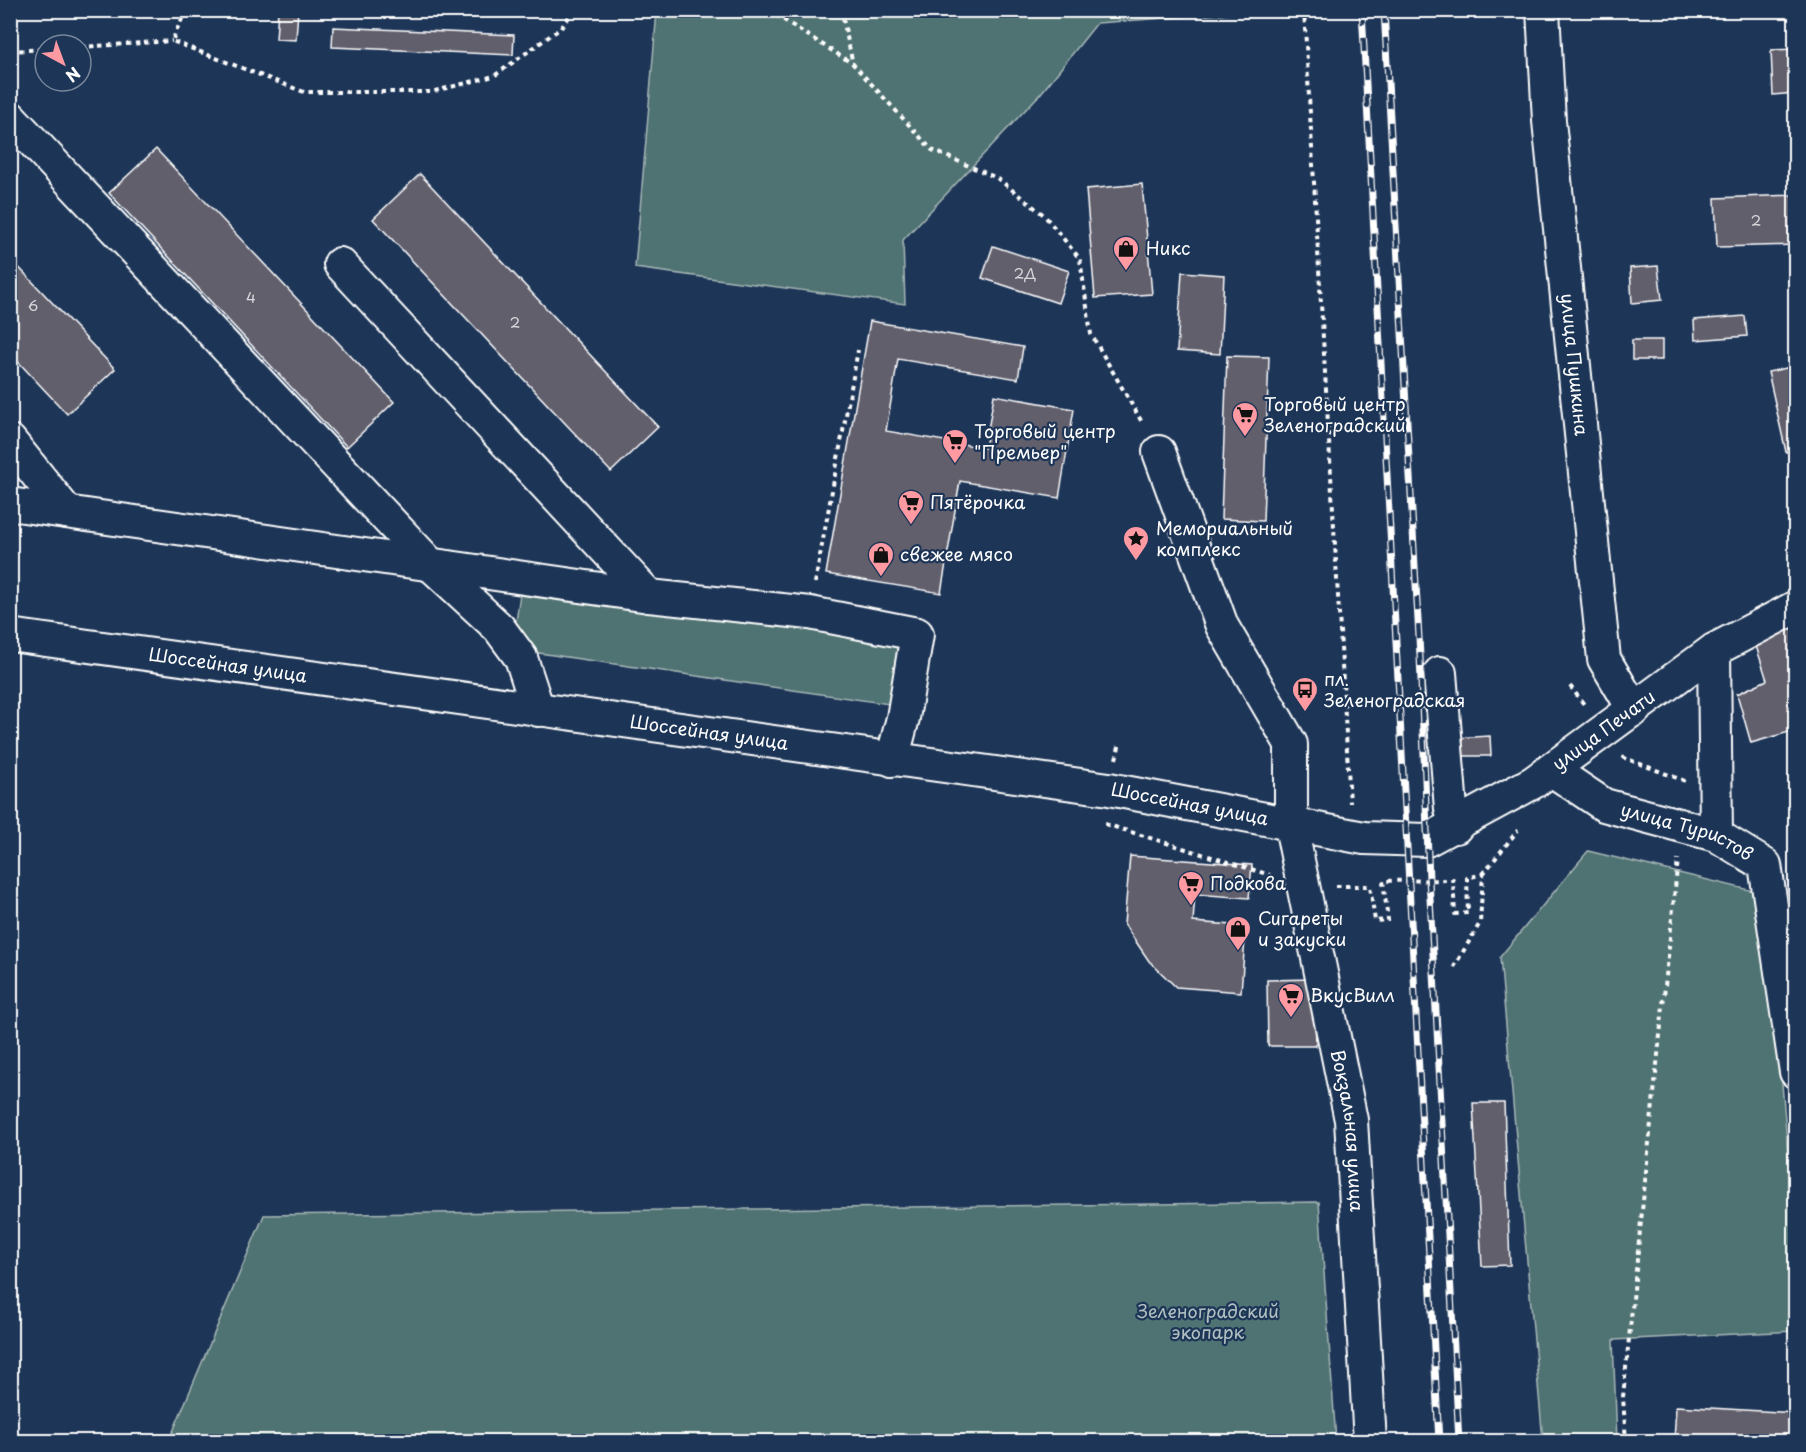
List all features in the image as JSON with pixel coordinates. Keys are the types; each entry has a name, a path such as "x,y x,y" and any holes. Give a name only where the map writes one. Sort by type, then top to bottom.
{"street":[{"name":"улица Пушкина","path":"1543,10 1549,121 1604,659 1634,710"},
{"path":"10,117 429,563 499,628 521,658 538,710"},
{"path":"340,264 649,596"},
{"path":"10,441 67,512"},
{"name":"Вокзальная улица","path":"1159,452 1222,626 1291,744 1291,826 1351,1120 1370,1442"},
{"path":"10,504 649,596 810,613 917,634 903,718 892,760"},
{"name":"улица Печати","path":"1408,840 1427,840 1456,826 1552,770 1714,650 1796,607"},
{"name":"Шоссейная улица","path":"10,635 1109,789 1291,826 1364,838 1408,840"},
{"path":"1714,650 1716,835"},
{"path":"1440,673 1451,810 1456,826"},
{"name":"улица Туристов","path":"1552,770 1604,805 1716,835 1765,865 1796,1071"}],"path":[{"path":"172,41 186,10"},
{"path":"93,46 172,41 304,92 431,92 495,76 561,28 574,10"},
{"path":"768,10 853,64 932,150 997,178 1044,215 1080,258 1091,334 1159,452"},
{"path":"841,10 853,64"},
{"path":"1304,10 1350,808"},
{"path":"10,51 33,50"},
{"path":"810,613 858,350"},
{"path":"1570,686 1614,744 1616,755 1687,782 1623,1397 1626,1442"},
{"path":"1304,886 1370,886 1375,921 1388,920 1383,881 1453,880 1455,914 1468,913 1467,878 1483,874 1480,923 1454,967"}],"green space":[{"path":"1260,10 1097,23 1042,92 903,240 905,304 635,268 657,11"},
{"path":"521,587 905,643 896,705 512,649"},
{"path":"1588,851 1766,894 1795,1238 1795,1331 1613,1340 1617,1441 1543,1441 1500,957"},
{"name":"Зеленоградский экопарк","path":"1319,1202 1336,1441 169,1441 264,1215"}],"building":[{"path":"278,10 298,10 296,40 276,39"},
{"path":"333,27 514,35 513,55 332,47"},
{"path":"1796,49 1796,93 1773,95 1771,50"},
{"path":"156,149 394,402 347,447 109,193"},
{"path":"420,174 658,427 611,472 373,219"},
{"path":"1142,184 1152,294 1095,298 1086,189"},
{"path":"1796,195 1796,245 1717,247 1715,198"},
{"path":"993,246 1069,271 1058,303 982,278"},
{"path":"10,258 115,369 67,414 10,353"},
{"path":"1658,266 1662,300 1632,303 1630,268"},
{"path":"1182,272 1224,275 1220,354 1177,351"},
{"path":"1745,316 1747,336 1695,340 1694,320"},
{"name":"Торговый центр \"Премьер\"","path":"870,321 1023,347 1018,379 898,359 886,431 985,448 994,395 1074,409 1059,498 960,481 941,593 826,574"},
{"path":"1632,340 1662,340 1662,360 1632,360"},
{"name":"Торговый центр Зеленоградский","path":"1227,356 1269,357 1263,521 1221,519"},
{"path":"1796,366 1796,450 1786,452 1768,372"},
{"path":"1796,626 1796,730 1751,743 1737,694 1767,680 1755,643"},
{"path":"1490,736 1491,756 1458,756 1456,738"},
{"path":"1130,856 1252,865 1249,898 1195,894 1193,922 1246,926 1241,992 1176,987 1149,961 1124,924"},
{"path":"1314,979 1316,1046 1268,1046 1267,980"},
{"path":"1473,1103 1504,1103 1510,1265 1482,1266"},
{"path":"1676,1406 1796,1413 1796,1442 1674,1442"}],"railway":[{"path":"1362,10 1439,1442"},
{"path":"1384,10 1420,656 1429,879 1459,1442"}],"place":[{"name":"Никс","path":"1126,272"},
{"name":"Торговый центр Зеленоградский","path":"1245,438"},
{"name":"Торговый центр \"Премьер\"","path":"955,465"},
{"name":"Пятёрочка","path":"911,526"},
{"name":"Мемориальный комплекс","path":"1136,562"},
{"name":"свежее мясо","path":"881,578"},
{"name":"пл. Зеленоградская","path":"1305,713"},
{"name":"Подкова","path":"1191,907"},
{"name":"Сигареты и закуски","path":"1238,952"},
{"name":"ВкусВилл","path":"1291,1019"}]}
